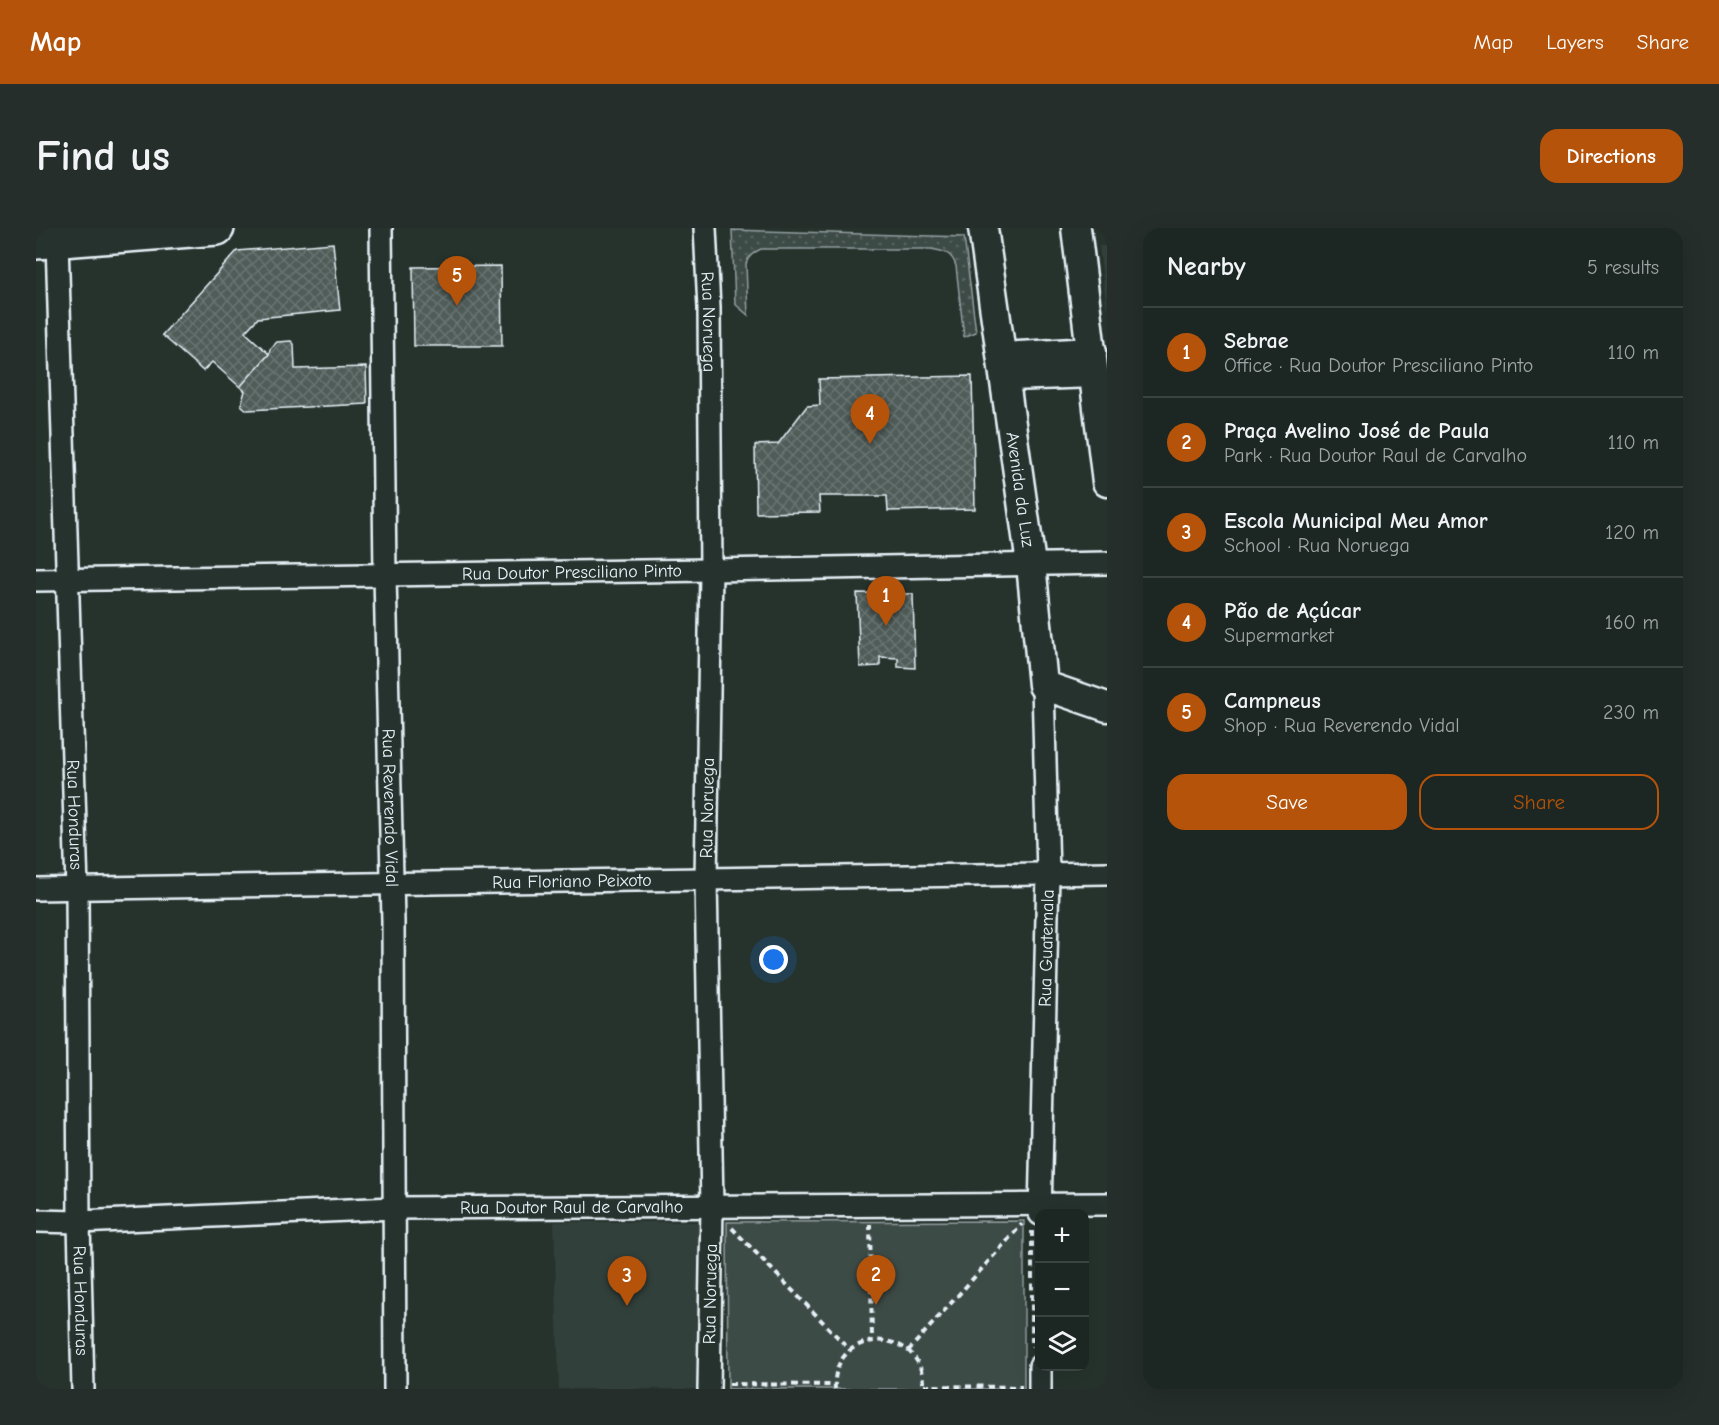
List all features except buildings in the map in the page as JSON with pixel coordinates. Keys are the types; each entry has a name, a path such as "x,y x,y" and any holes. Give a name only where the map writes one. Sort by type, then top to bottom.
{"main road":[{"path":"47,241 217,228"}],"street":[{"name":"Rua Reverendo Vidal","path":"381,228 385,576 392,884 395,1389"},
{"name":"Rua Noruega","path":"705,228 709,308 711,570 706,880 714,1387"},
{"name":"Avenida da Luz","path":"983,228 1031,564 1043,685"},
{"path":"1076,228 1107,483"},
{"name":"Rua Honduras","path":"47,241 67,579 77,889 79,1222 83,1389"},
{"path":"1003,367 1093,362"},
{"name":"Rua Doutor Presciliano Pinto","path":"36,580 1107,563"},
{"path":"1043,685 1107,707"},
{"name":"Rua Guatemala","path":"1034,1216 1048,874 1043,685"},
{"name":"Rua Floriano Peixoto","path":"36,889 1107,873"},
{"name":"Rua Doutor Raul de Carvalho","path":"36,1221 79,1222 394,1208 712,1206 1034,1216 1107,1204"},
{"path":"1036,1371 1036,1388"}],"path":[{"path":"712,1206 850,1350"},
{"path":"870,1214 872,1340"},
{"path":"908,1351 1034,1216"},
{"path":"1034,1216 1035,1317"},
{"path":"714,1387 835,1387 838,1366 850,1350 872,1340 891,1342 914,1356 921,1370 923,1387 1036,1388"}],"shaded area":[{"path":"732,230 964,237 976,332 964,337 956,266 952,258 947,253 931,249 761,249 748,259 746,264 748,315 735,304"},
{"path":"1099,246 1107,246 1107,311"},
{"path":"1024,1221 1024,1389 728,1389 727,1222"},
{"path":"554,1222 701,1222 696,1389 559,1389"}],"place":[{"name":"Campneus","path":"457,306"},
{"name":"Pão de Açúcar","path":"870,444"},
{"name":"Sebrae","path":"886,626"},
{"name":"Praça Avelino José de Paula","path":"876,1305"},
{"name":"Escola Municipal Meu Amor","path":"627,1306"}]}
